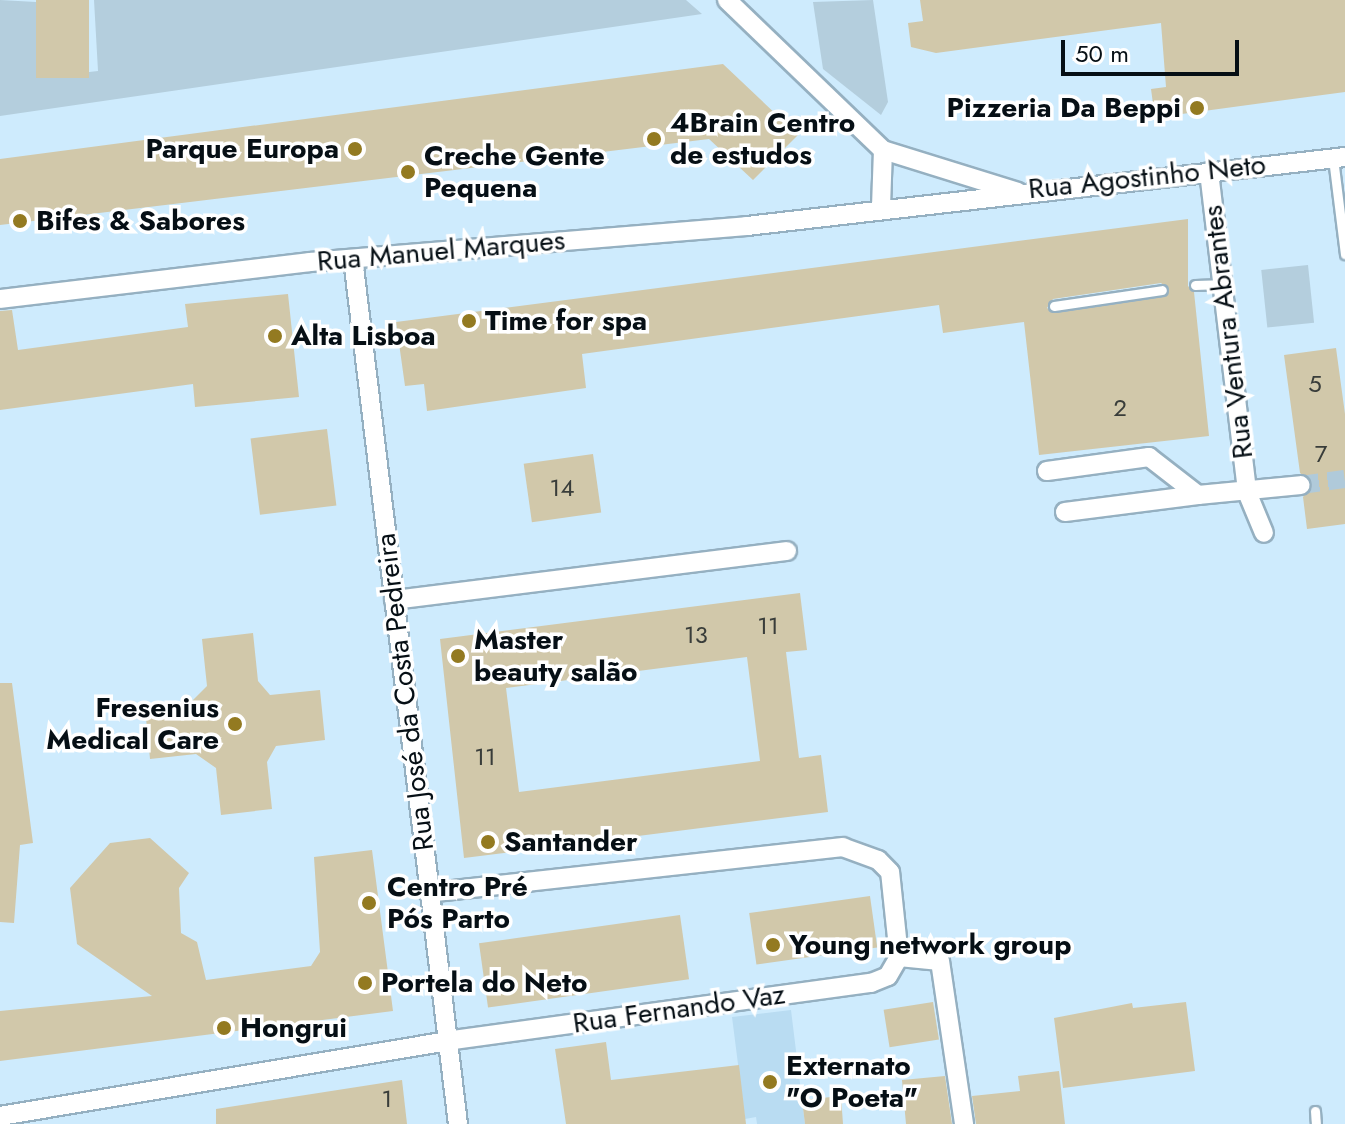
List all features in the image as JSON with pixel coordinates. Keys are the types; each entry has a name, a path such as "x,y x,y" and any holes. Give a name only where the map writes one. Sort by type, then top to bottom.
{"street":[{"name":"Rua Agostinho Neto","path":"727,0 883,150 1024,194 1339,158"},
{"path":"881,207 883,150"},
{"name":"Rua Ventura Abrantes","path":"1209,172 1247,492 1264,533"},
{"name":"Rua Manuel Marques","path":"0,299 353,259 747,226 881,207 1024,194"},
{"name":"Rua José da Costa Pedreira","path":"353,259 458,1124"},
{"path":"1047,471 1149,457 1198,495"},
{"path":"1065,512 1301,485"},
{"path":"394,600 787,551"},
{"path":"429,893 843,847 890,872 899,957 940,961 964,1124"},
{"name":"Rua Fernando Vaz","path":"0,1116 446,1041 871,983 888,976 899,957"}],"lane":[{"path":"1339,158 1345,254"},
{"path":"1195,285 1220,284"},
{"path":"1054,306 1162,290"},
{"path":"1315,1111 1316,1124"}],"shaded area":[{"path":"0,0 36,2 45,77 98,71 94,0 686,0 702,14 0,116"},
{"path":"873,0 888,102 881,115 823,69 813,2"},
{"path":"1308,265 1314,323 1267,328 1261,270"},
{"name":"Externato \"O Poeta\"","path":"791,1010 805,1124 757,1124 756,1117 745,1119 732,1017"}],"building":[{"path":"36,0 89,0 89,78 36,78"},
{"path":"920,0 1345,0 1345,92 1167,116 1166,110 1154,111 1151,89 1166,87 1161,23 936,53 911,47 908,23 923,21"},
{"name":"Parque Europa","path":"723,64 798,135 753,180 709,139 0,225 0,159"},
{"path":"1188,219 1188,286 1194,292 1209,436 1039,455 1024,322 943,333 939,305 582,354 586,388 427,411 424,384 405,386 396,322","holes":["1161,283 1169,290 1163,297 1055,313 1047,308 1053,299"]},
{"path":"288,294 299,397 195,407 193,384 0,410 0,311 12,310 18,350 188,327 185,304"},
{"path":"1336,348 1345,414 1345,524 1307,529 1303,497 1313,483 1300,473 1284,355"},
{"path":"327,429 336,505 260,515 251,438"},
{"path":"593,454 601,512 532,522 524,464"},
{"path":"800,593 807,650 786,652 799,758 821,755 828,812 464,858 440,639","holes":["747,657 760,761 519,792 506,688"]},
{"name":"Fresenius Medical Care","path":"253,633 258,681 270,695 320,690 325,740 276,746 267,762 272,809 221,815 216,768 196,754 150,759 145,708 190,703 207,686 202,639"},
{"path":"0,683 12,683 33,843 20,845 14,923 0,922"},
{"path":"150,838 189,873 179,888 181,933 197,942 206,980 311,966 320,952 314,857 372,850 393,1011 0,1061 0,1011 152,996 77,944 70,888 110,843"},
{"path":"870,896 877,947 756,964 749,913"},
{"path":"680,915 689,979 488,1008 479,943"},
{"path":"933,1002 939,1040 890,1047 884,1010"},
{"path":"1186,1002 1195,1071 1063,1088 1054,1018 1132,1003 1133,1008"},
{"path":"606,1042 611,1080 739,1065 746,1124 566,1124 555,1049"},
{"path":"1059,1071 1065,1124 976,1124 972,1096 1020,1091 1018,1076"},
{"path":"945,1076 952,1124 906,1124 902,1080"},
{"path":"402,1080 407,1124 216,1124 216,1109"},
{"path":"841,1096 843,1124 805,1124 802,1100"}],"tunnel":[{"path":"1301,485 1345,479"}],"place":[{"name":"Pizzeria Da Beppi","path":"1197,108"},
{"name":"4Brain Centro de estudos","path":"654,139"},
{"name":"Parque Europa","path":"355,149"},
{"name":"Creche Gente Pequena","path":"408,172"},
{"name":"Bifes & Sabores","path":"20,221"},
{"name":"Time for spa","path":"469,321"},
{"name":"Alta Lisboa","path":"275,336"},
{"name":"Master beauty salão","path":"458,656"},
{"name":"Fresenius Medical Care","path":"235,724"},
{"name":"Santander","path":"488,842"},
{"name":"Centro Pré Pós Parto","path":"369,903"},
{"name":"Young network group","path":"773,945"},
{"name":"Portela do Neto","path":"365,983"},
{"name":"Hongrui","path":"224,1028"},
{"name":"Externato \"O Poeta\"","path":"770,1082"}]}
